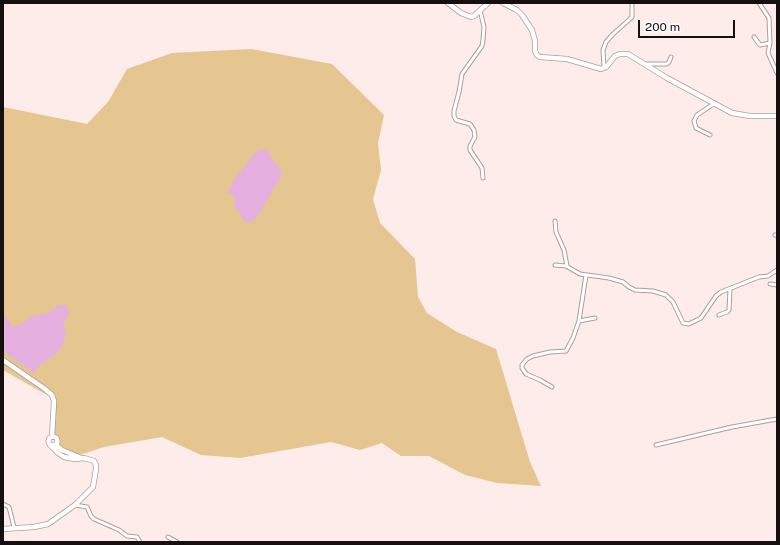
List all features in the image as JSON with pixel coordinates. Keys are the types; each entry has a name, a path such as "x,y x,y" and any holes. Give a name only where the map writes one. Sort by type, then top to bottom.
{"street":[{"path":"448,3 461,13 470,17 474,16 488,3"},
{"path":"503,3 517,10 522,15 532,30 535,41 535,51 539,56 566,59 598,68 604,68 620,54 633,56 667,78 732,113 743,116 777,116"},
{"path":"604,68 604,50 606,42 631,18 632,3"},
{"path":"759,3 769,18 770,43 768,53 777,73"},
{"path":"480,10 483,22 484,40 482,46 462,74 454,116 456,120 470,124 474,130 474,137 470,150 482,168 483,178"},
{"path":"754,37 760,45 770,43"},
{"path":"645,64 667,64 671,57"},
{"path":"772,61 777,60"},
{"path":"710,135 696,128 694,121 697,115 715,103"},
{"path":"555,221 557,235 564,250 567,266"},
{"path":"555,265 567,266 580,274 609,278 623,282 635,290 653,291 666,295 671,299 681,321 685,324 697,322 716,296 721,292 768,276 777,270"},
{"path":"552,387 526,374 522,368 522,365 533,356 550,352 565,351 570,344 579,321 586,275"},
{"path":"770,284 777,285"},
{"path":"719,316 729,310 730,289"},
{"path":"579,321 595,318"},
{"path":"3,360 52,395 54,401 52,437 48,441 50,445 64,457 72,459 87,458 94,461 96,466 95,481 92,488 75,505 44,526 3,529"},
{"path":"656,445 732,427 777,419"},
{"path":"52,437 57,439 56,445"},
{"path":"50,445 56,445 65,452 81,458"},
{"path":"3,504 9,507 14,527"},
{"path":"75,505 87,507 94,519 119,530 127,536 137,537 140,542"},
{"path":"168,537 177,542"}],"shaded area":[{"path":"251,49 332,64 384,115 378,143 381,170 373,199 380,223 415,259 418,297 427,313 457,332 496,349 530,462 541,486 497,483 465,475 429,456 401,456 382,443 360,450 331,442 240,458 201,455 162,437 104,447 73,457 61,453 54,435 54,399 3,370 3,107 87,124 108,102 127,69 172,53"},
{"path":"266,149 282,172 280,180 265,204 255,219 250,223 243,220 240,213 235,208 234,196 227,192 256,152"},
{"path":"67,305 69,314 63,324 66,333 63,344 58,352 38,367 34,373 3,351 3,313 13,327 23,323 32,316 46,314 57,306"}]}
